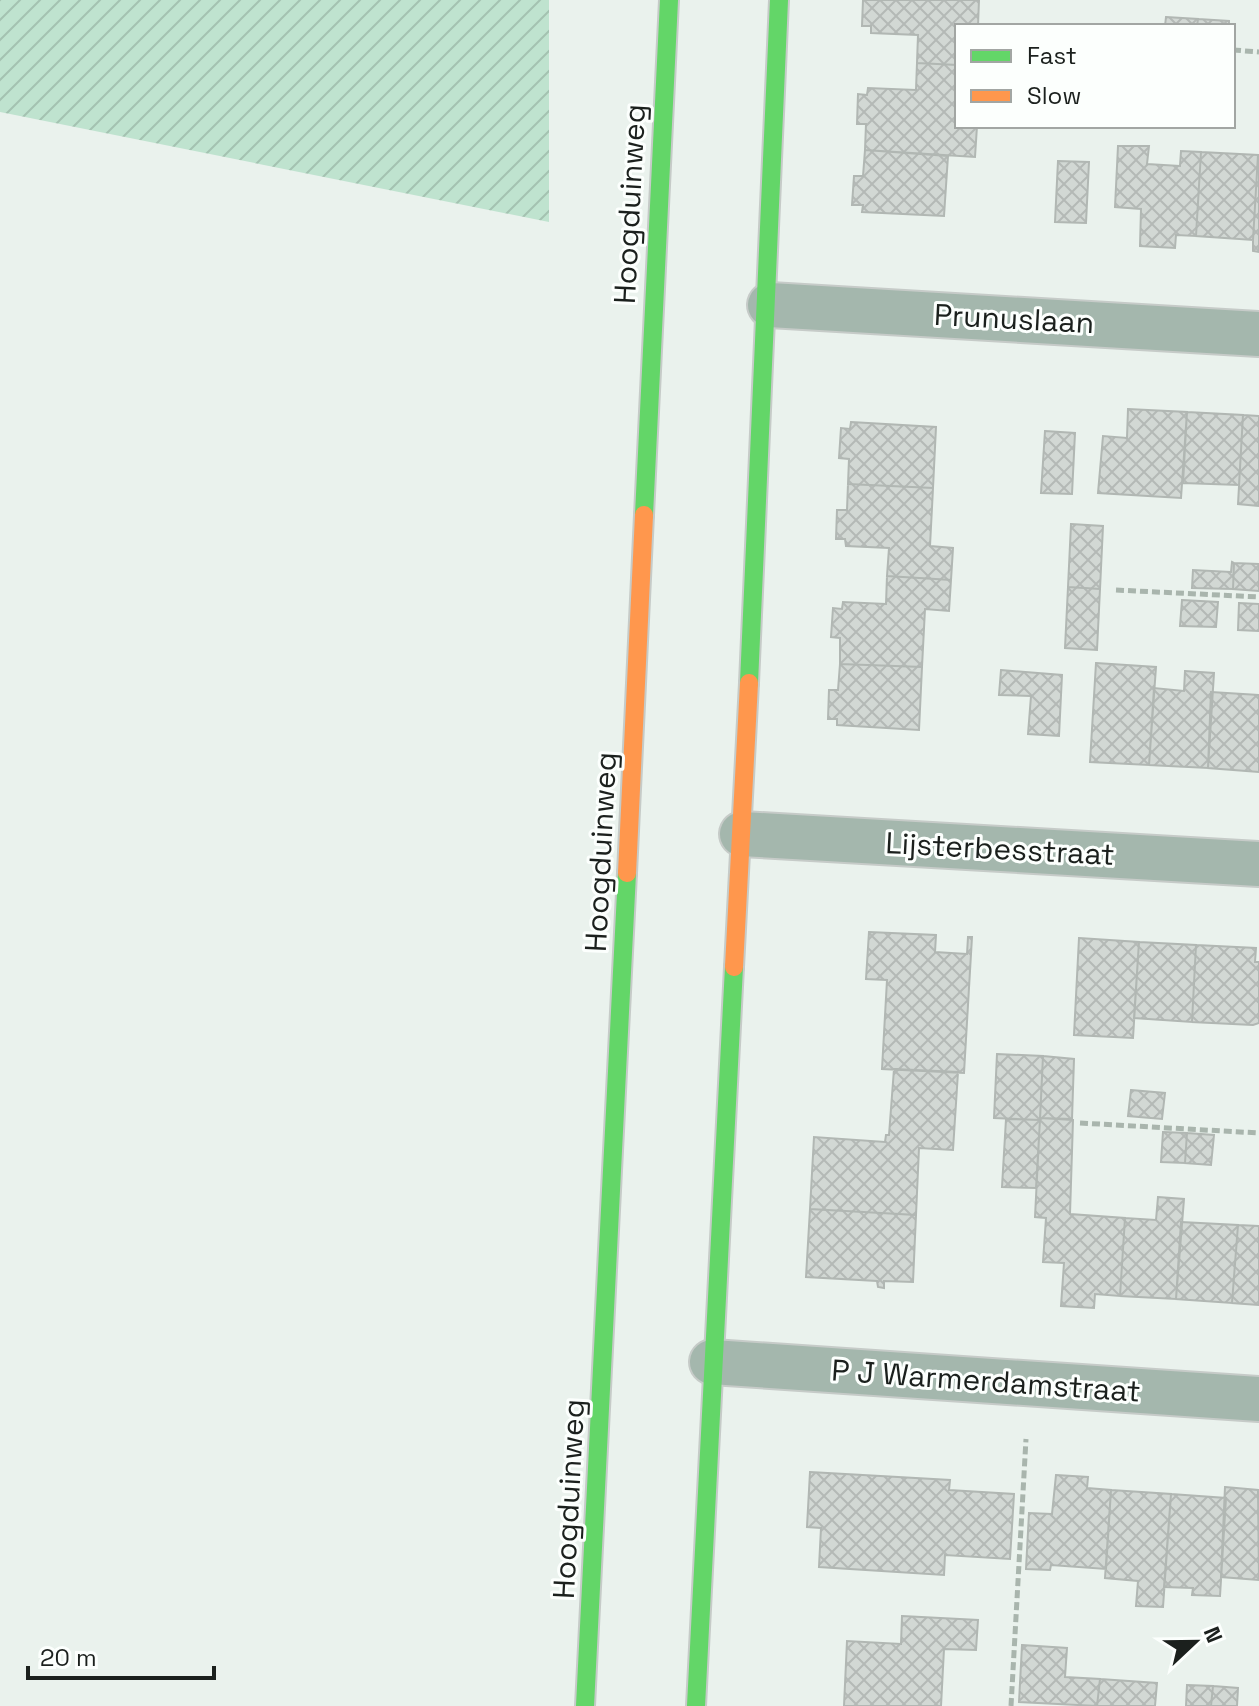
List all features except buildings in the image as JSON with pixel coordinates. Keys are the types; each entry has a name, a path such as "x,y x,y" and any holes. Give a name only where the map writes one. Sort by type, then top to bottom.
{"street":[{"name":"Hoogduinweg","path":"585,1706 612,1231 649,367 669,0"},
{"path":"696,1706 770,305 779,0"},
{"name":"Prunuslaan","path":"770,305 1259,334"},
{"name":"Lijsterbesstraat","path":"742,834 1259,864"},
{"name":"P J Warmerdamstraat","path":"712,1362 1259,1399"}],"path":[{"path":"1235,50 1259,52"},
{"path":"1116,590 1259,597"},
{"path":"1080,1123 1259,1133"},
{"path":"1011,1706 1030,1384"}],"green space":[{"path":"0,0 549,0 549,222 0,112"}],"traffic: fast":[{"path":"644,515 669,0"},
{"path":"749,683 779,0"},
{"path":"585,1706 627,873"},
{"path":"696,1706 734,967"}],"traffic: slow":[{"path":"627,873 644,515"},
{"path":"734,967 749,683"}]}
